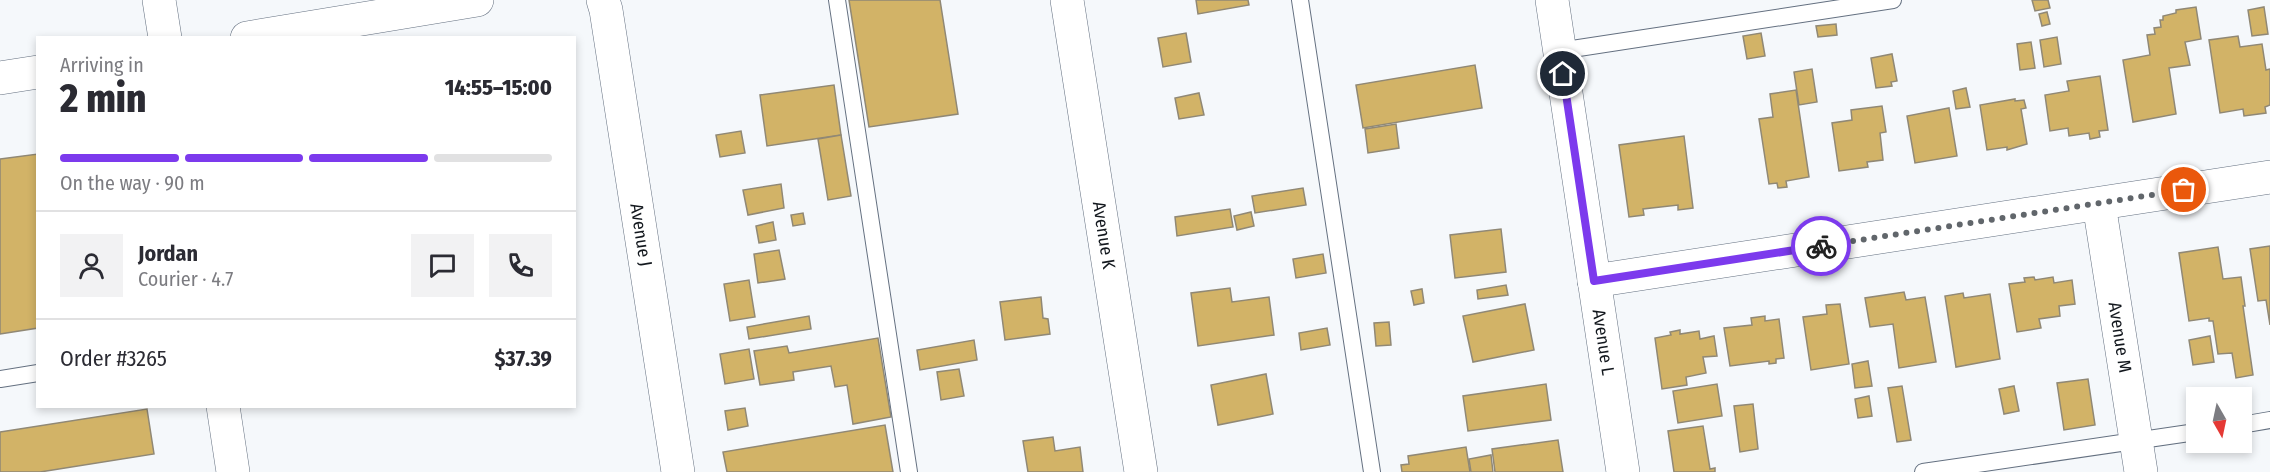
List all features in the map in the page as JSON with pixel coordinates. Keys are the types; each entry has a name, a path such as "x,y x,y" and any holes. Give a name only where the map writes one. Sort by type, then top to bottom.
{"street":[{"path":"159,0 165,36"},
{"path":"259,36 477,0"},
{"name":"Avenue J","path":"603,0 678,472"},
{"name":"Avenue K","path":"1067,0 1141,472"},
{"name":"Avenue L","path":"1552,0 1623,472"},
{"path":"0,78 36,72"},
{"path":"1594,281 2270,177"},
{"name":"Avenue M","path":"2099,204 2138,456"},
{"path":"223,408 233,472"}],"lane":[{"path":"837,0 909,472"},
{"path":"1300,0 1372,472"},
{"path":"1559,51 1893,0"},
{"path":"0,379 36,374"},
{"path":"2252,423 2270,420"},
{"path":"1923,472 2138,456 2186,436"}],"building":[{"path":"849,0 940,0 958,114 869,127"},
{"path":"1196,0 1248,0 1249,5 1198,14"},
{"path":"2032,0 2048,0 2050,8 2035,11"},
{"path":"2196,7 2201,39 2185,42 2190,65 2169,68 2176,114 2133,122 2123,60 2150,55 2147,35 2155,34 2154,28 2161,27 2160,20 2163,20 2163,16 2176,13 2176,10"},
{"path":"2264,7 2268,34 2252,36 2248,10"},
{"path":"2047,12 2050,24 2042,26 2039,14"},
{"path":"1836,24 1837,35 1818,37 1816,26"},
{"path":"1186,33 1191,62 1163,67 1158,38"},
{"path":"1761,33 1765,56 1747,59 1743,36"},
{"path":"2238,36 2240,47 2262,44 2266,70 2270,69 2270,105 2265,107 2266,113 2244,116 2243,109 2220,113 2209,40"},
{"path":"2057,37 2061,64 2044,67 2040,40"},
{"path":"2031,42 2035,68 2020,70 2017,44"},
{"path":"1892,54 1897,81 1891,82 1892,86 1876,88 1871,58"},
{"path":"1475,65 1482,108 1363,128 1356,85"},
{"path":"1812,69 1817,102 1799,105 1794,72"},
{"path":"2100,76 2108,130 2099,131 2100,137 2090,139 2089,133 2069,136 2068,128 2050,131 2045,95 2069,91 2067,81"},
{"path":"834,85 841,135 767,146 760,95"},
{"path":"1966,88 1970,107 1956,109 1953,91"},
{"path":"1796,90 1809,177 1786,181 1787,187 1778,188 1777,183 1769,184 1759,119 1773,117 1770,94"},
{"path":"1199,93 1204,115 1179,119 1175,98"},
{"path":"2015,99 2015,101 2024,100 2026,108 2021,109 2027,144 2007,150 2007,147 1987,150 1980,105"},
{"path":"1882,106 1886,132 1880,133 1883,160 1867,162 1868,167 1839,171 1832,123 1852,120 1851,110"},
{"path":"1949,108 1957,156 1915,163 1907,116"},
{"path":"1396,124 1399,148 1368,153 1365,129"},
{"path":"741,131 745,153 720,157 716,135"},
{"path":"841,135 851,196 828,200 818,139"},
{"path":"1684,136 1693,208 1678,210 1678,205 1643,209 1644,215 1629,217 1619,145"},
{"path":"36,154 36,328 0,334 0,159"},
{"path":"781,184 784,208 748,215 743,190"},
{"path":"1303,188 1306,205 1255,213 1252,196"},
{"path":"1230,209 1233,227 1177,236 1175,217"},
{"path":"1251,212 1254,226 1237,230 1234,216"},
{"path":"803,213 805,224 793,226 791,215"},
{"path":"773,222 776,240 759,243 756,226"},
{"path":"1501,229 1506,272 1455,278 1450,235"},
{"path":"2270,246 2270,325 2266,300 2258,301 2250,249"},
{"path":"2218,247 2223,279 2241,277 2253,375 2236,378 2232,353 2218,354 2213,321 2209,321 2209,318 2189,321 2179,253"},
{"path":"779,250 785,279 758,283 754,254"},
{"path":"1323,254 1326,273 1296,278 1293,259"},
{"path":"2034,277 2035,280 2053,277 2054,283 2072,280 2075,304 2059,306 2060,316 2039,319 2041,328 2017,332 2009,284 2025,282 2024,278"},
{"path":"749,280 755,317 730,321 724,284"},
{"path":"1506,285 1508,295 1478,299 1477,290"},
{"path":"1230,288 1232,302 1269,297 1274,335 1198,346 1191,293"},
{"path":"1422,289 1424,303 1414,305 1411,291"},
{"path":"1904,292 1906,300 1925,297 1936,362 1899,368 1893,324 1870,327 1865,298"},
{"path":"1963,293 1964,298 1990,294 2000,359 1956,367 1945,296"},
{"path":"1041,297 1043,318 1048,319 1050,334 1005,340 1000,302"},
{"path":"1525,304 1534,350 1473,362 1463,316"},
{"path":"1840,304 1849,364 1811,370 1803,317 1827,314 1826,305"},
{"path":"809,316 811,329 749,339 747,327"},
{"path":"1765,316 1765,321 1779,319 1784,358 1776,359 1776,363 1769,364 1769,361 1730,366 1724,328 1752,325 1751,318"},
{"path":"1389,322 1391,345 1376,346 1374,323"},
{"path":"1327,328 1330,345 1301,350 1299,333"},
{"path":"1680,330 1680,334 1699,331 1700,339 1714,336 1717,356 1703,357 1706,373 1686,377 1687,385 1662,389 1655,338 1671,335 1670,332"},
{"path":"2210,336 2214,362 2193,365 2189,340"},
{"path":"878,338 891,417 853,424 847,385 835,387 831,366 793,372 794,380 760,385 754,351 787,346 789,353"},
{"path":"974,340 977,360 920,370 917,350"},
{"path":"749,349 754,379 725,384 720,354"},
{"path":"1868,361 1872,386 1855,388 1852,364"},
{"path":"959,369 964,396 941,400 937,372"},
{"path":"1266,374 1273,414 1218,425 1211,385"},
{"path":"2088,379 2095,425 2064,430 2057,383"},
{"path":"1546,384 1551,420 1468,431 1463,396"},
{"path":"1717,384 1722,416 1678,423 1673,391"},
{"path":"1902,386 1911,440 1897,442 1888,388"},
{"path":"2014,386 2019,411 2004,414 1999,389"},
{"path":"1869,396 1872,416 1858,418 1855,399"},
{"path":"1753,404 1758,449 1740,452 1734,406"},
{"path":"745,408 748,426 728,430 725,411"},
{"path":"147,409 154,454 40,472 0,472 0,432"},
{"path":"885,425 893,472 727,472 723,452"},
{"path":"1703,426 1710,469 1715,468 1715,472 1674,472 1668,431"},
{"path":"1053,437 1055,451 1080,447 1083,472 1028,472 1023,441"},
{"path":"1558,440 1563,472 1495,472 1492,449"},
{"path":"1466,447 1470,472 1402,472 1401,465 1409,464 1408,456"},
{"path":"1491,455 1493,472 1471,472 1469,459"}],"way so far":[{"path":"1821,246 2184,190"}],"route":[{"path":"1563,74 1594,281 1821,246"}]}
